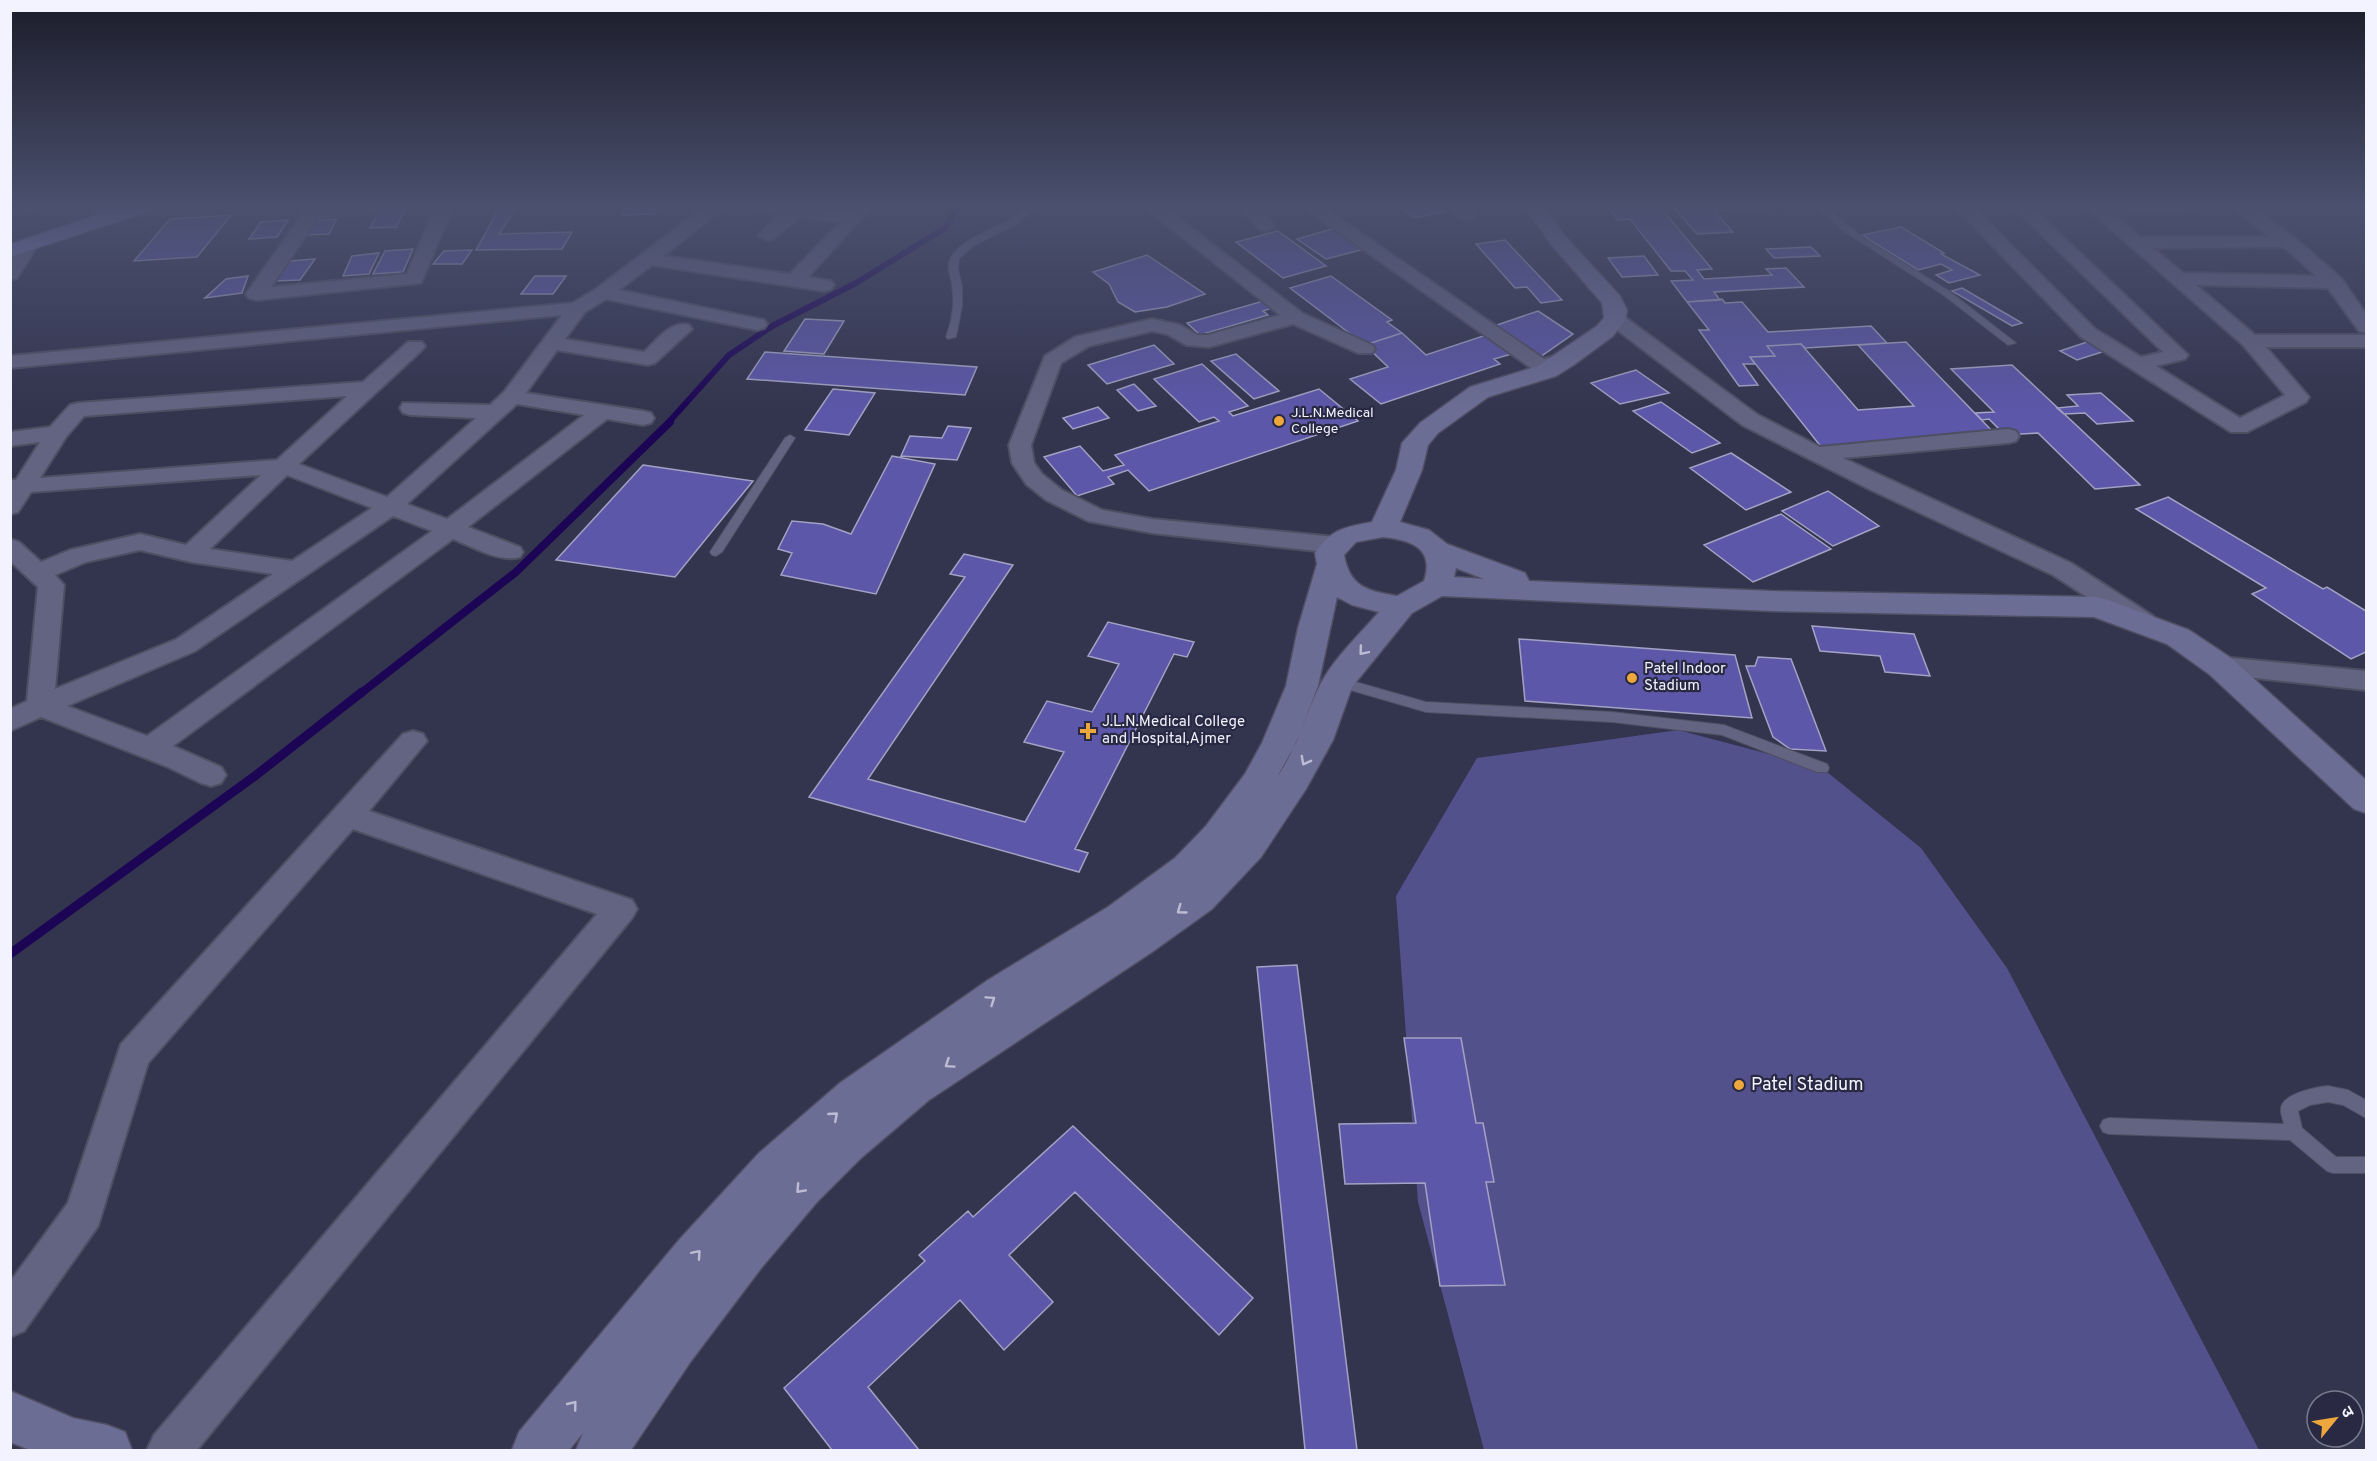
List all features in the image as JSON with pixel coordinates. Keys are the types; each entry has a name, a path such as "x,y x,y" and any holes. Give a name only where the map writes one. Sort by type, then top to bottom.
{"street":[{"path":"269,275 256,294 414,279 416,275"},
{"path":"10,721 40,706 186,645 390,507 504,404 578,308 627,275"},
{"path":"761,275 824,285"},
{"path":"795,280 800,275"},
{"path":"1240,275 1294,317 1365,349"},
{"path":"1403,275 1533,371 1547,371 1567,359 1605,331 1615,320 1616,310 1612,301 1584,275"},
{"path":"1383,528 1409,470 1415,443 1429,428 1479,392 1533,371 1602,324 1570,275"},
{"path":"2031,275 2088,333 2239,427 2298,397 2250,341 2173,275"},
{"path":"2093,275 2178,355 2138,364"},
{"path":"2326,275 2334,282 2367,327"},
{"path":"2178,279 2334,282"},
{"path":"603,293 757,324"},
{"path":"10,362 578,308"},
{"path":"1294,317 1209,341 1193,341 1173,329 1152,325 1082,341 1052,360 1020,445 1023,463 1034,479 1054,495 1096,516 1333,555"},
{"path":"1615,320 1750,420 1815,454 2062,569 2145,622"},
{"path":"551,343 648,359 682,329"},
{"path":"2250,341 2367,341"},
{"path":"191,554 283,466 415,346"},
{"path":"10,507 18,486 57,433 78,410 369,388"},
{"path":"411,408 504,404 603,411 643,418"},
{"path":"150,748 450,529 603,411"},
{"path":"10,439 57,433"},
{"path":"1815,454 2008,436"},
{"path":"18,486 283,466 511,552"},
{"path":"1409,470 1429,543 1443,565 1437,586"},
{"path":"537,1450 695,1256 774,1168 855,1097 917,1050 1002,992 1121,918 1188,868 1220,836 1257,783 1279,743 1302,686 1313,628 1333,555 1347,535 1383,528 1429,543 1539,589"},
{"path":"37,573 79,556 140,542 191,554 296,570"},
{"path":"10,547 51,585 40,706"},
{"path":"1333,555 1337,580 1352,596 1401,606"},
{"path":"601,1450 674,1344 746,1251 801,1187 846,1144 914,1088 1138,941 1198,898 1248,847 1316,740 1326,707 1338,682 1401,606 1437,586 1771,601 2097,607 2145,622 2178,637 2220,666 2367,801"},
{"path":"2220,666 2367,681"},
{"path":"40,706 150,748 211,775"},
{"path":"10,1317 84,1213 133,1055 413,741"},
{"path":"169,1450 621,909 347,815"},
{"path":"10,1416 81,1448"}],"lane":[{"path":"951,337 958,319 957,285 954,275"},
{"path":"1918,275 1937,286 2011,342"},
{"path":"716,552 790,438"},
{"path":"1338,682 1426,708 1612,717 1724,730 1822,768"},
{"path":"2367,1110 2356,1101 2321,1092 2301,1098 2289,1108 2294,1132 2333,1165 2367,1165"},
{"path":"2109,1126 2294,1132"}],"shaded area":[{"name":"Patel Stadium","path":"1678,730 1822,768 1921,848 2007,968 2259,1450 1484,1450 1418,1202 1396,896 1477,758"}],"building":[{"path":"279,275 303,275 300,280 275,281"},
{"path":"1097,275 1177,275 1205,294 1167,307 1135,312 1118,302 1109,284"},
{"path":"1504,275 1538,275 1562,300 1541,303 1527,287 1515,288"},
{"path":"1621,275 1655,275 1622,277"},
{"path":"1689,275 1701,275 1704,279 1793,275 1804,287 1714,292 1720,300 1687,302 1671,281 1693,280"},
{"path":"1936,275 1979,275 1949,283"},
{"path":"248,276 242,293 205,298 226,279"},
{"path":"535,276 566,276 553,294 521,294"},
{"path":"1331,276 1392,320 1387,322 1402,333 1365,345 1290,288"},
{"path":"1962,288 2022,323 2012,326 1952,291"},
{"path":"1722,299 1725,303 1742,302 1768,332 1871,326 1887,343 1805,348 1801,344 1767,346 1775,356 1750,357 1755,364 1743,364 1758,385 1739,386 1699,330 1709,330 1687,302"},
{"path":"1263,301 1272,308 1263,311 1268,315 1200,335 1187,323"},
{"path":"1538,311 1573,334 1540,357 1494,326"},
{"path":"805,319 844,321 824,354 784,351"},
{"path":"1402,333 1426,355 1489,334 1515,353 1494,359 1500,364 1381,404 1350,379 1388,367 1365,345"},
{"path":"2090,341 2108,350 2077,360 2060,351"},
{"path":"1906,342 1997,436 1822,448 1750,357 1775,356 1767,346 1801,344 1858,410 1914,406 1858,345"},
{"path":"1154,345 1174,364 1107,384 1088,365"},
{"path":"765,352 977,367 965,395 747,379"},
{"path":"1236,354 1279,391 1254,399 1211,361"},
{"name":"J.L.N.Medical College","path":"1202,364 1248,406 1229,412 1233,416 1319,389 1358,421 1149,491 1128,470 1108,477 1114,484 1077,496 1044,457 1080,446 1103,471 1124,465 1115,455 1219,421 1214,417 1199,422 1154,379"},
{"path":"2012,365 2140,485 2095,489 2038,433 2005,435 1989,419 1982,420 1975,413 1994,412 1951,369"},
{"path":"1636,370 1669,393 1620,404 1591,383"},
{"path":"1134,384 1156,406 1138,411 1117,390"},
{"path":"833,389 875,393 849,435 805,430"},
{"path":"2101,393 2133,421 2097,424 2085,413 2064,414 2057,408 2078,406 2067,395"},
{"path":"1661,402 1720,443 1692,453 1633,411"},
{"path":"1098,407 1109,418 1073,429 1063,418"},
{"path":"948,426 971,428 957,460 901,456 910,436 942,438"},
{"path":"1731,453 1791,492 1746,510 1690,468"},
{"path":"892,456 935,464 876,594 781,575 792,553 778,549 792,521 823,524 851,534"},
{"path":"643,465 753,481 675,577 556,560"},
{"path":"1828,491 1879,526 1833,546 1782,511"},
{"path":"2168,497 2323,589 2327,587 2366,611 2366,652 2351,659 2252,594 2266,588 2136,509"},
{"path":"1781,514 1831,549 1753,582 1704,545"},
{"path":"964,554 1013,565 868,779 1025,822 1064,752 1024,742 1047,701 1092,712 1119,664 1088,656 1108,622 1194,642 1187,657 1174,654 1075,849 1088,853 1079,872 809,797 965,577 950,574"},
{"path":"1812,626 1914,634 1930,676 1885,672 1880,656 1820,651"},
{"name":"Patel Indoor Stadium","path":"1519,639 1735,655 1752,718 1525,701"},
{"path":"1758,657 1791,659 1826,751 1790,749 1773,737 1746,666 1755,666"},
{"path":"1297,965 1357,1450 1305,1450 1257,967"},
{"path":"1404,1038 1461,1038 1476,1123 1483,1123 1494,1182 1486,1182 1505,1285 1440,1286 1425,1183 1345,1184 1339,1124 1416,1123"},
{"path":"1073,1126 1253,1298 1219,1335 1075,1192 1009,1255 1053,1302 1004,1350 960,1300 868,1387 919,1450 832,1450 784,1388 925,1261 919,1255 968,1211 973,1217"}],"waterway":[{"path":"668,423 729,355 774,325 869,275"},
{"path":"360,694 516,572 670,422"},
{"path":"10,954 255,776 362,692"}],"place":[{"name":"J.L.N.Medical College","path":"1279,421"},
{"name":"Patel Indoor Stadium","path":"1632,678"},
{"name":"J.L.N.Medical College and Hospital,Ajmer","path":"1088,731"},
{"name":"Patel Stadium","path":"1739,1085"}]}
